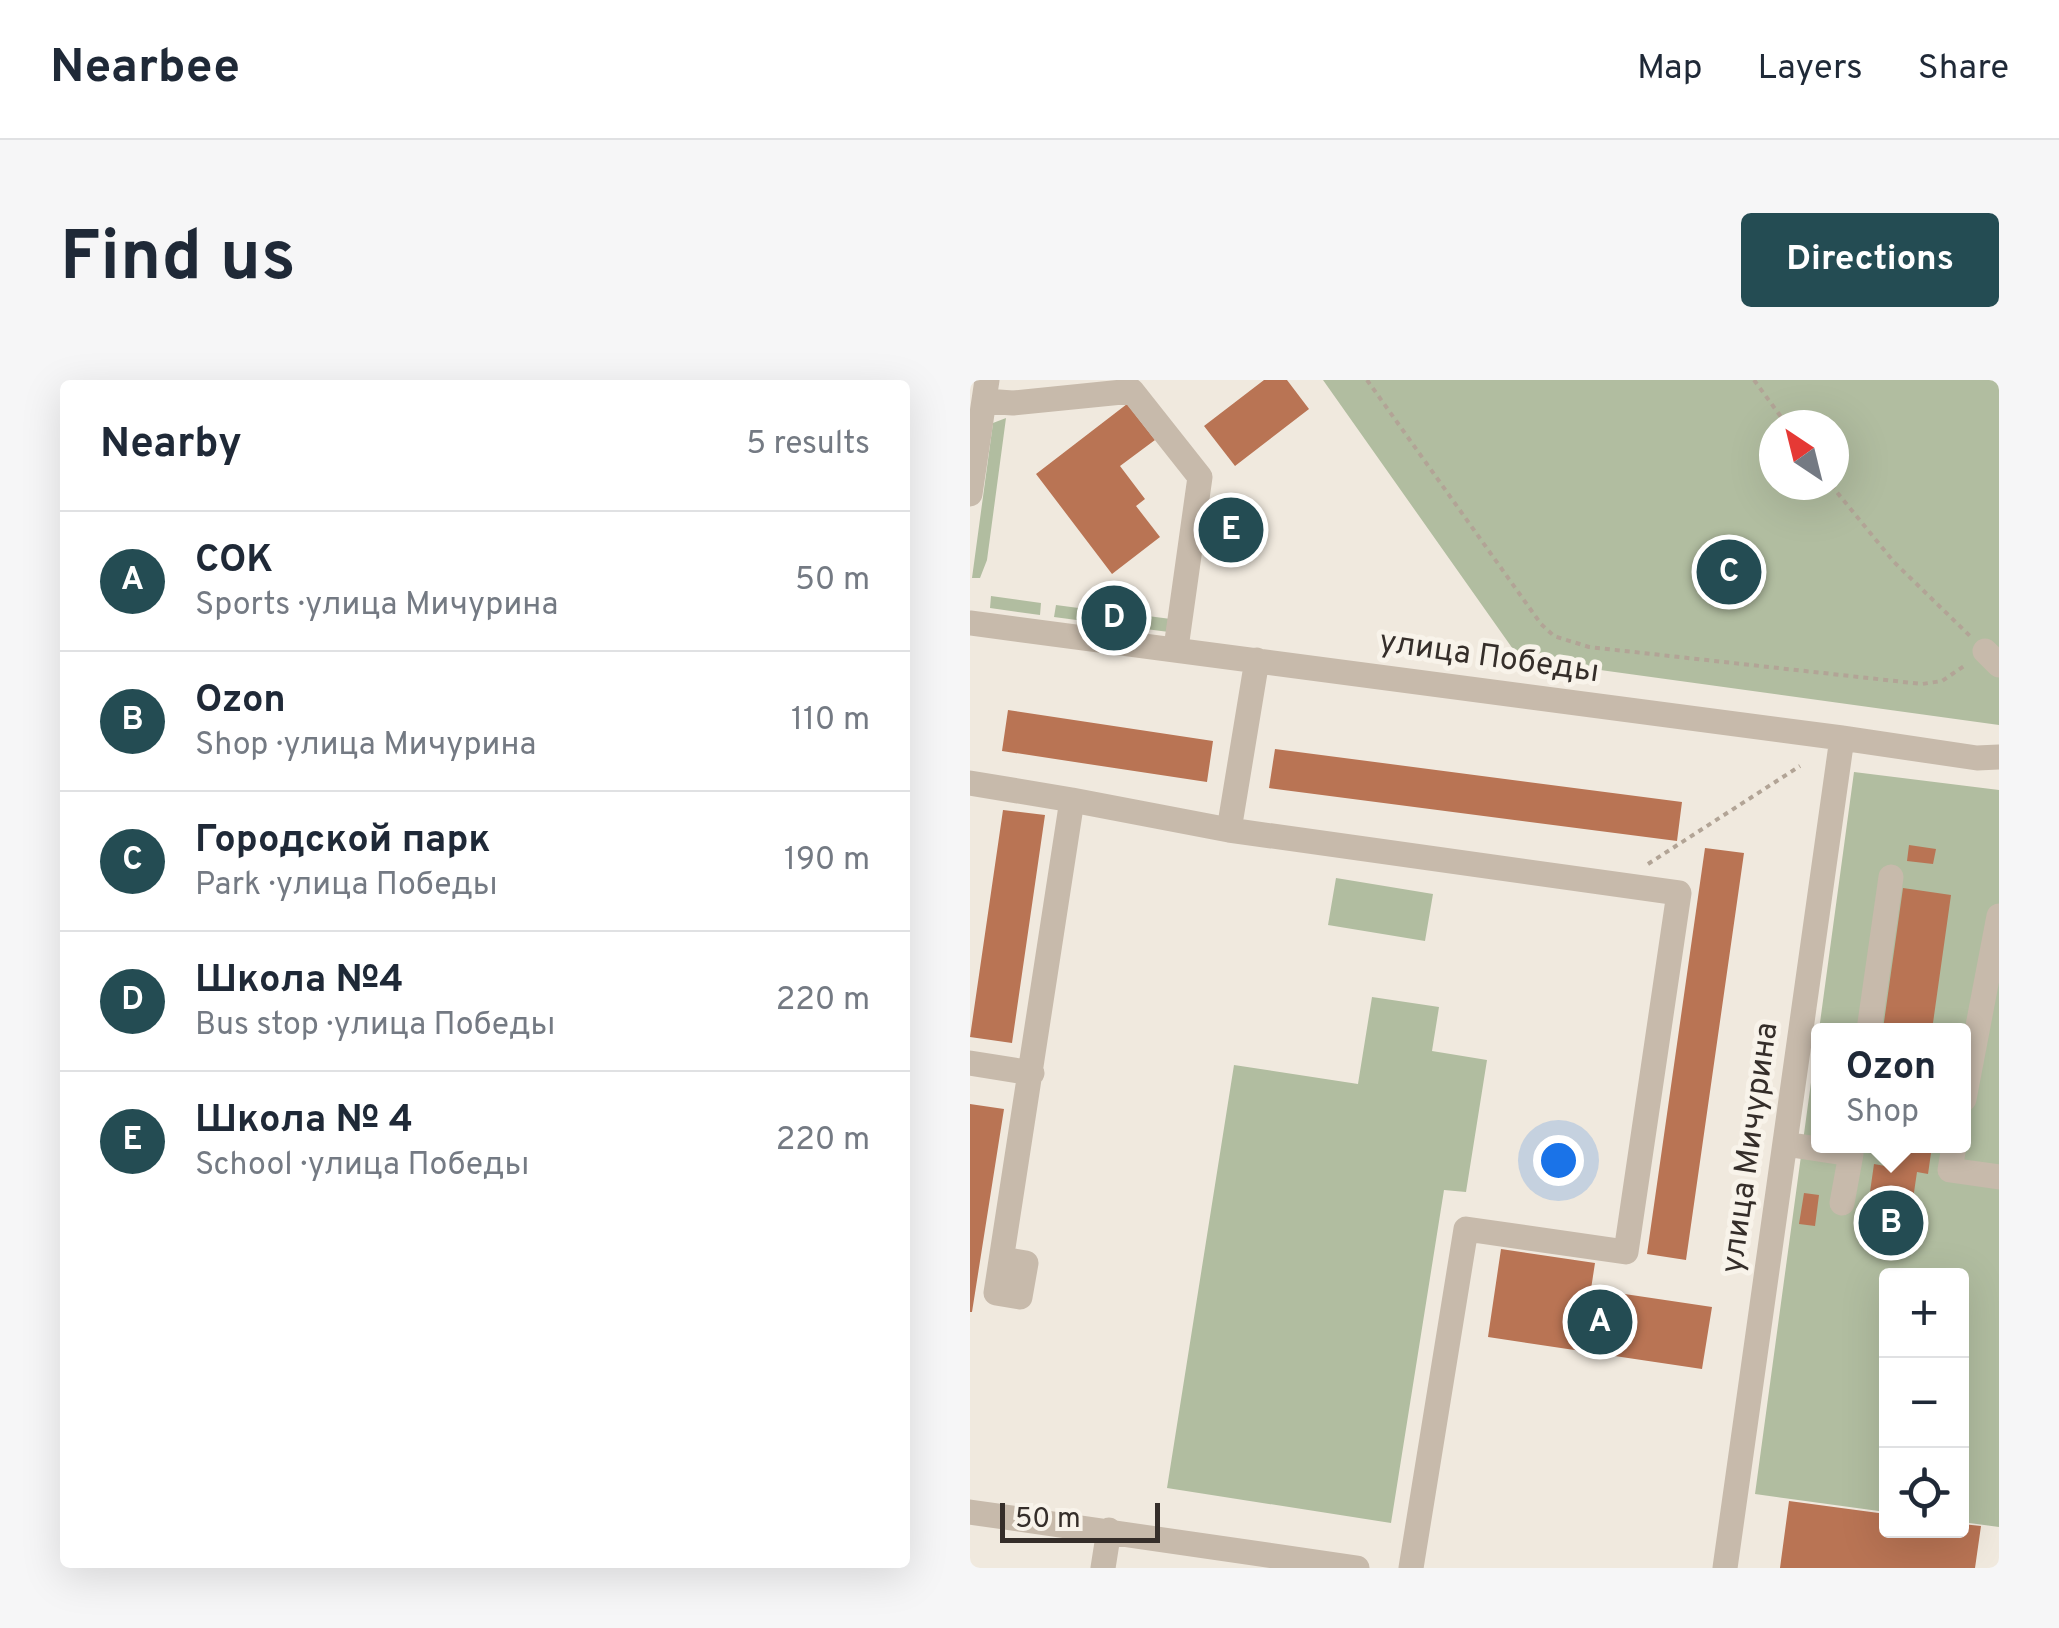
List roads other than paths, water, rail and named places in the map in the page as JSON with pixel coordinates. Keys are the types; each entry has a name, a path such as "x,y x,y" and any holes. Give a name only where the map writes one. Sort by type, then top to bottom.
{"street":[{"path":"970,494 985,390 1014,404 1132,391 1200,477 1176,648"},
{"name":"улица Победы","path":"970,623 1976,758 1999,757"},
{"path":"1229,830 1257,660"},
{"name":"улица Мичурина","path":"1725,1568 1842,738"},
{"path":"970,783 1229,830 1679,894 1626,1252 1466,1229 1411,1568"},
{"path":"1002,1258 1072,800"},
{"path":"1870,1023 1891,877"},
{"path":"1971,1062 1999,916"},
{"path":"970,1064 1032,1072"},
{"path":"1785,1144 1811,1146"},
{"path":"1842,1202 1851,1153"},
{"path":"1953,1153 1950,1170 1999,1177"},
{"path":"970,1512 1357,1568"},
{"path":"1104,1568 1108,1530"}],"place":[{"name":"Школа № 4","path":"1231,530"},
{"name":"Городской парк","path":"1729,572"},
{"name":"Школа №4","path":"1114,618"},
{"name":"Ozon","path":"1891,1223"},
{"name":"СОК","path":"1600,1322"}]}
